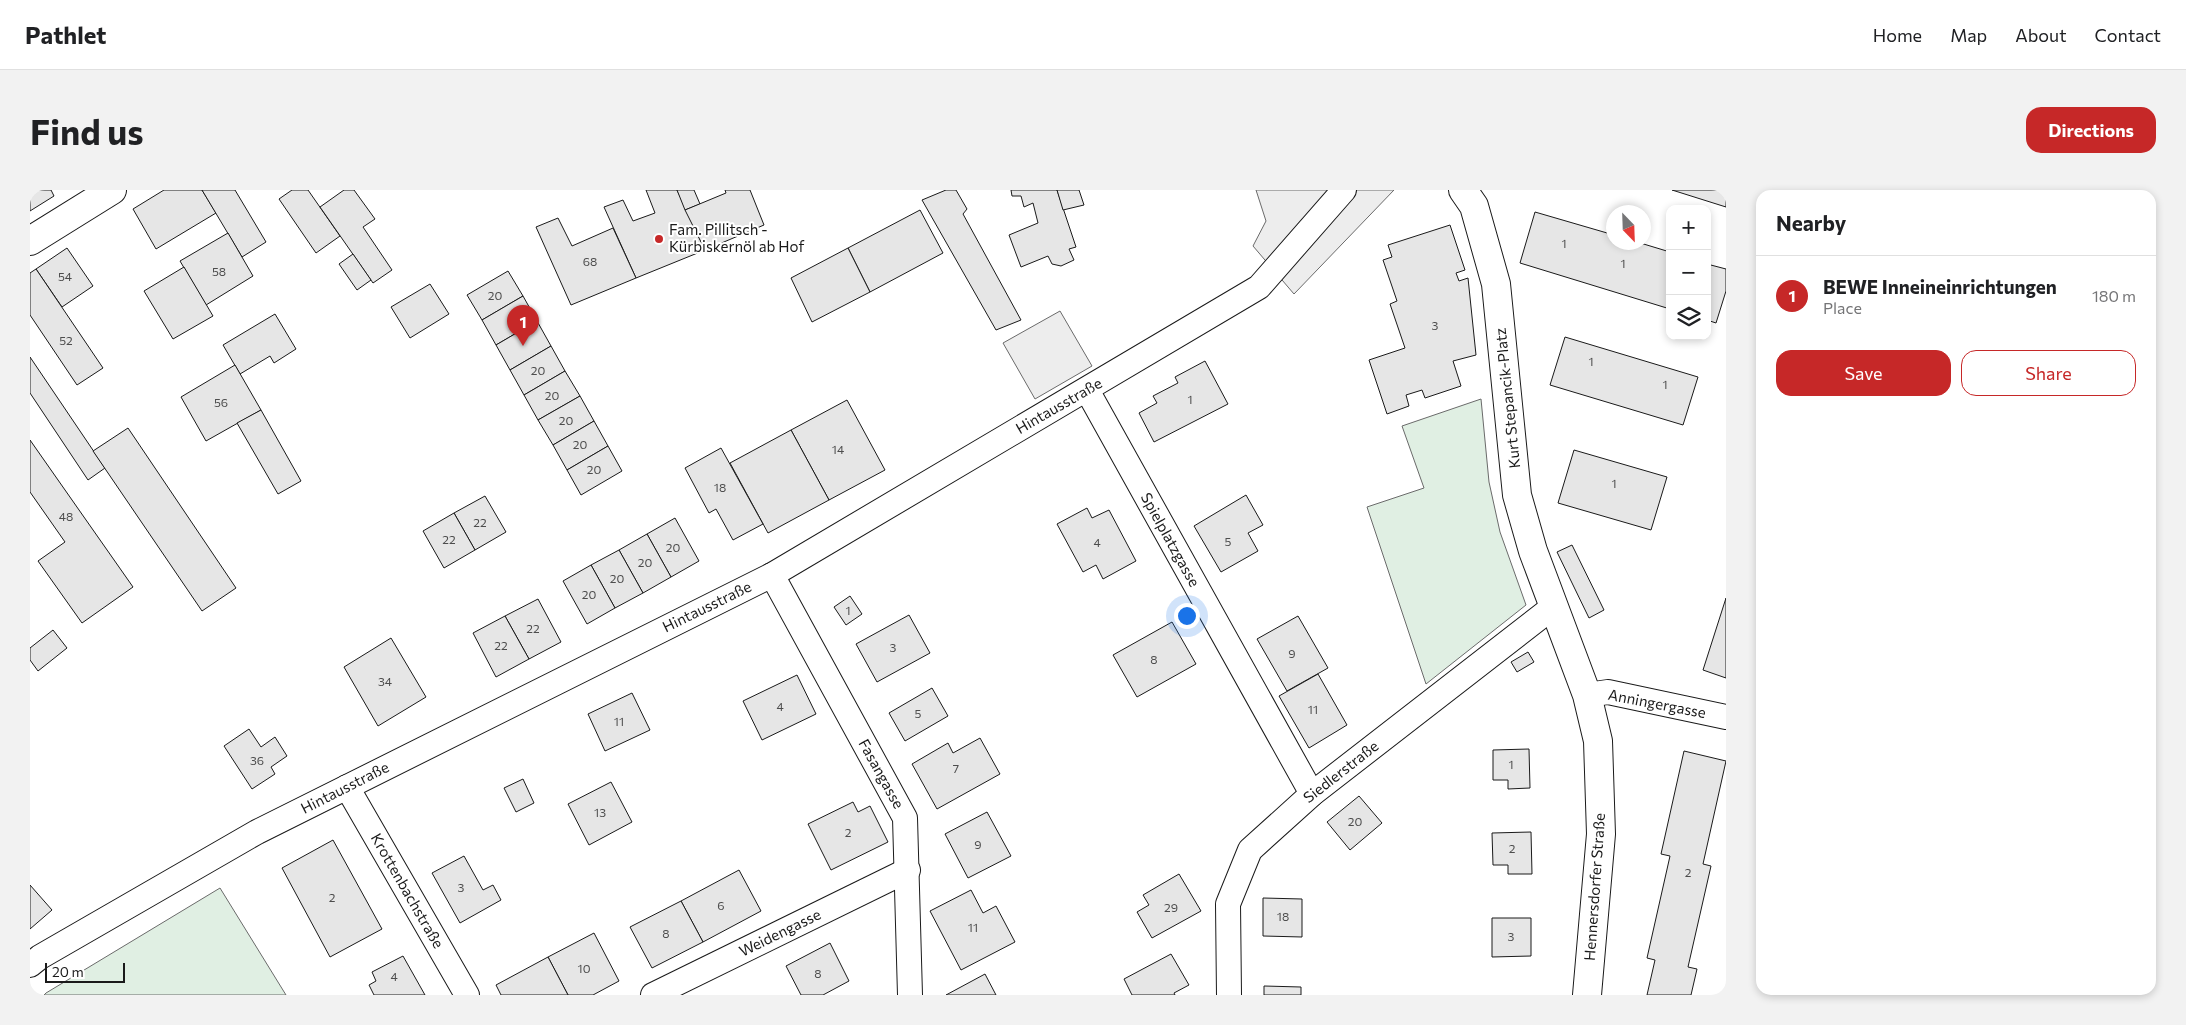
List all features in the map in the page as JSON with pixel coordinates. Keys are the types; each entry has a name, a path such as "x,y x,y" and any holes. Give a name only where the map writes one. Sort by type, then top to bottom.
{"street":[{"path":"30,241 112,190"},
{"name":"Hintausstraße","path":"30,966 40,957 210,858 347,786 772,575 1086,390 1259,287 1344,190"},
{"name":"Kurt Stepancik-Platz","path":"1463,190 1474,206 1496,284 1517,495 1532,551 1553,607"},
{"name":"Spielplatzgasse","path":"1086,390 1312,794"},
{"name":"Fasangasse","path":"772,575 906,818 910,995"},
{"name":"Hennersdorfer Straße","path":"1553,607 1587,695 1598,741 1601,834 1587,995"},
{"name":"Siedlerstraße","path":"1229,995 1228,904 1250,850 1312,794 1553,607"},
{"name":"Anningergasse","path":"1587,695 1608,692 1726,717"},
{"name":"Krottenbachstraße","path":"347,786 467,995"},
{"name":"Weidengasse","path":"653,995 908,870"}],"green space":[{"path":"1481,399 1489,482 1500,532 1526,605 1426,684 1367,507 1424,488 1402,426"},
{"path":"220,888 286,995 44,995 46,993"}],"shaded area":[{"path":"1256,190 1394,190 1294,294 1253,246 1266,221"},
{"path":"1060,311 1092,366 1035,399 1003,343"}],"building":[{"path":"30,190 51,190 54,196 30,211"},
{"path":"164,190 202,190 216,213 156,249 133,209"},
{"path":"202,190 235,190 266,242 242,257"},
{"path":"292,190 308,190 340,236 316,253 279,199"},
{"path":"344,190 354,190 375,219 363,227 392,270 373,283 320,207"},
{"name":"Fam. Pillitsch - Kürbiskernöl ab Hof","path":"646,190 677,190 705,250 636,278 604,207 623,200 633,221 655,213"},
{"path":"677,190 694,190 700,204 685,210"},
{"path":"725,190 750,190 764,225 705,250 685,210 726,193"},
{"path":"946,190 956,190 967,209 963,214 1021,320 996,330 922,200"},
{"path":"1011,190 1057,190 1076,247 1069,249 1074,260 1061,266 1052,264 1048,256 1021,267 1009,235 1038,223 1033,203 1024,207 1021,196 1012,196"},
{"path":"1057,190 1079,190 1084,205 1063,210"},
{"path":"1672,190 1726,190 1726,207"},
{"path":"920,210 943,253 870,292 848,248"},
{"path":"1535,212 1606,233 1606,250 1651,250 1651,246 1666,251 1666,308 1520,263"},
{"path":"558,218 572,246 613,228 636,278 571,305 536,227"},
{"path":"1450,225 1465,270 1456,273 1459,281 1468,278 1476,355 1453,361 1461,386 1425,398 1422,390 1406,395 1409,406 1387,414 1369,360 1405,348 1390,304 1397,301 1383,260 1392,257 1388,245"},
{"path":"228,233 253,276 206,305 180,261"},
{"path":"67,248 93,286 62,307 36,269"},
{"path":"848,248 870,292 812,322 791,278"},
{"path":"353,254 371,280 357,290 339,264"},
{"path":"1711,265 1726,269 1726,291 1716,323 1711,321"},
{"path":"184,267 213,316 173,339 144,291"},
{"path":"36,269 103,368 77,385 30,315 30,273"},
{"path":"508,271 523,296 482,320 467,295"},
{"path":"430,284 449,314 410,338 391,307"},
{"path":"523,296 537,321 496,345 482,320"},
{"path":"275,314 296,349 274,363 270,356 240,374 223,345"},
{"path":"537,321 551,346 510,370 496,345"},
{"path":"1565,337 1698,377 1683,425 1550,385"},
{"path":"551,346 565,371 524,395 510,370"},
{"path":"30,357 105,468 88,480 30,393"},
{"path":"1205,361 1228,404 1154,442 1139,413 1157,403 1153,396 1178,383 1175,377"},
{"path":"235,365 261,410 206,441 181,397"},
{"path":"565,371 580,396 538,420 524,395"},
{"path":"580,396 594,421 553,445 538,420"},
{"path":"847,400 885,470 829,500 791,430"},
{"path":"261,410 301,481 278,494 237,423"},
{"path":"594,421 608,446 567,470 553,445"},
{"path":"128,428 236,588 202,611 93,451"},
{"path":"791,430 829,500 768,533 730,463"},
{"path":"30,440 133,587 82,623 38,561 65,542 30,492"},
{"path":"608,446 622,471 581,495 567,470"},
{"path":"721,448 763,524 733,540 716,509 709,513 685,468"},
{"path":"1574,450 1667,477 1651,530 1558,503"},
{"path":"1246,495 1263,525 1248,533 1258,551 1221,572 1194,526"},
{"path":"485,496 506,532 475,550 454,513"},
{"path":"1087,508 1092,518 1109,510 1136,561 1103,579 1096,565 1083,572 1057,524"},
{"path":"454,513 475,550 444,568 423,531"},
{"path":"675,518 699,561 671,577 647,534"},
{"path":"647,534 671,577 643,593 619,550"},
{"path":"1572,545 1604,610 1589,618 1557,552"},
{"path":"619,550 643,593 615,608 591,565"},
{"path":"591,565 615,608 587,624 563,581"},
{"path":"850,596 862,614 846,625 834,607"},
{"path":"1726,598 1726,678 1703,670"},
{"path":"538,599 561,642 529,659 505,616"},
{"path":"909,615 930,653 877,682 856,644"},
{"path":"505,616 529,659 496,677 473,633"},
{"path":"1298,616 1328,668 1287,691 1257,639"},
{"path":"1172,622 1196,664 1137,697 1113,655"},
{"path":"53,630 67,648 38,671 30,660 30,648"},
{"path":"391,638 426,697 378,726 344,667"},
{"path":"1528,652 1534,662 1517,672 1511,662"},
{"path":"1318,674 1347,725 1309,748 1279,696"},
{"path":"797,675 816,714 762,740 743,701"},
{"path":"932,688 948,716 905,741 889,713"},
{"path":"632,693 650,730 605,751 588,714"},
{"path":"249,729 261,747 275,737 287,756 271,767 275,774 252,789 224,746"},
{"path":"980,738 1000,774 937,809 912,764 948,743 953,753"},
{"path":"1529,749 1530,788 1508,789 1508,780 1493,780 1493,750"},
{"path":"1684,751 1726,761 1703,864 1711,866 1688,967 1697,969 1691,995 1647,995 1655,960 1647,958 1670,856 1661,854"},
{"path":"523,779 534,803 516,812 504,788"},
{"path":"611,782 632,822 589,845 568,804"},
{"path":"1359,796 1382,823 1350,850 1327,822"},
{"path":"853,802 858,812 870,806 888,842 831,870 808,824"},
{"path":"987,812 1011,856 968,878 945,834"},
{"path":"1531,832 1532,874 1508,874 1508,865 1493,865 1492,833"},
{"path":"333,840 382,929 330,957 282,868"},
{"path":"464,856 483,890 493,885 501,900 460,923 432,873"},
{"path":"739,870 761,911 703,942 681,901"},
{"path":"1179,874 1201,911 1152,938 1137,912 1149,905 1143,895"},
{"path":"30,885 52,910 30,929"},
{"path":"971,890 983,913 996,906 1015,942 961,970 930,911"},
{"path":"1263,898 1302,899 1302,937 1263,936"},
{"path":"681,901 703,942 652,968 630,927"},
{"path":"1492,918 1531,918 1531,956 1492,957"},
{"path":"594,933 619,981 593,995 568,995 548,957"},
{"path":"830,943 849,981 823,995 801,995 786,966"},
{"path":"1171,954 1189,985 1174,993 1175,995 1132,995 1124,979"},
{"path":"403,956 425,995 374,995 369,985 376,981 372,972"},
{"path":"548,957 568,995 501,995 496,985"},
{"path":"985,974 996,995 946,995"},
{"path":"1264,986 1301,987 1301,995 1264,995"}],"place":[{"name":"Fam. Pillitsch - Kürbiskernöl ab Hof","path":"659,239"},
{"name":"BEWE Inneineinrichtungen","path":"523,346"}]}
